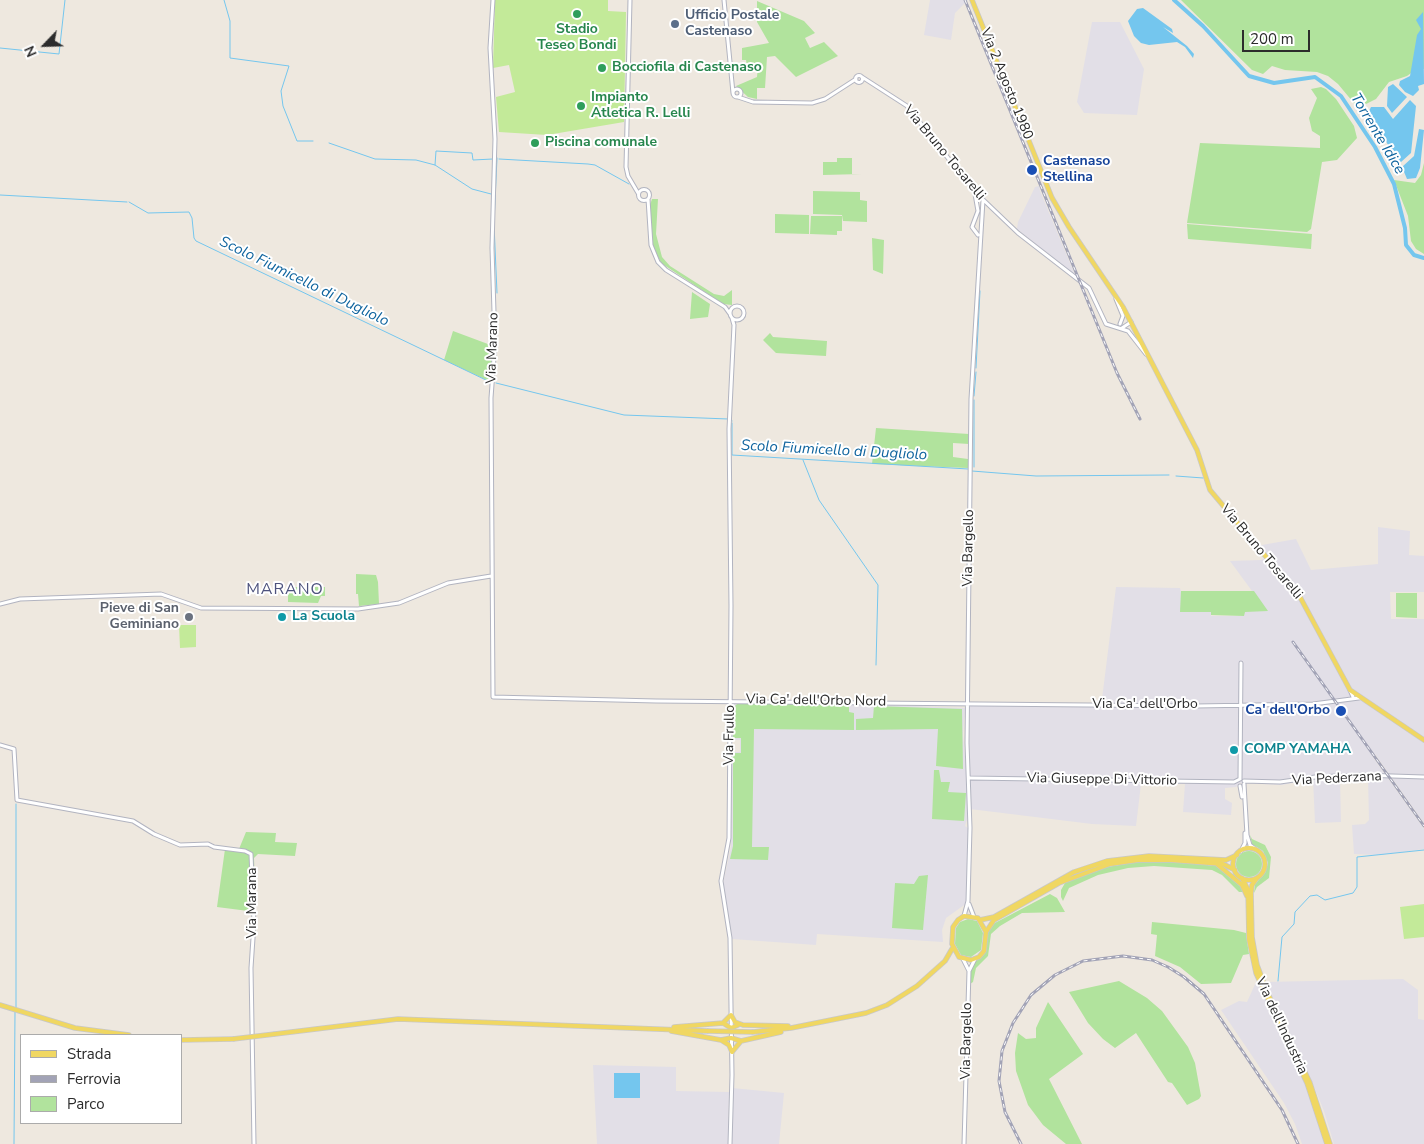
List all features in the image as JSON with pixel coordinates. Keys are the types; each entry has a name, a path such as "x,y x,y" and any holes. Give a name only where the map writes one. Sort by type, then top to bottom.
{"main road":[{"name":"Via 2 Agosto 1980","path":"972,0 1052,198 1066,222 1109,284 1131,322"},
{"name":"Via Bruno Tosarelli","path":"1131,322 1197,450 1210,490 1300,597 1350,690 1356,697 1424,740"},
{"path":"945,961 961,958 976,959 984,951 986,932 994,920 1059,883 1092,869 1143,860 1215,863 1226,865 1235,870 1242,878 1249,880 1257,878 1264,869 1264,861 1261,854 1255,850 1241,851 1234,860 1235,870"},
{"path":"980,920 994,916 1069,875 1107,862 1149,856 1226,860 1237,855"},
{"path":"1215,863 1227,870 1242,885 1248,900"},
{"name":"Via dell'Industria","path":"1242,878 1248,887 1249,939 1256,974 1307,1083 1328,1144"},
{"name":"Via dell'Industria","path":"1257,878 1251,893 1252,937 1257,965 1268,994 1310,1083 1328,1144"},
{"path":"662,1029 721,1040 732,1038 741,1041 866,1013 887,1005 910,992 945,961 952,949 953,927 958,920 964,916 974,917 980,920 986,932"},
{"path":"952,949 961,958"},
{"path":"0,1005 76,1028 121,1034"},
{"path":"724,1023 731,1015 740,1025"},
{"path":"182,1040 233,1039 398,1019 753,1032 771,1032 809,1025"},
{"path":"662,1029 724,1023 731,1028 735,1025 775,1027 809,1025"},
{"path":"721,1040 729,1045 732,1052 741,1041"}],"street":[{"name":"Via Marano","path":"493,0 490,48 495,139 492,248 495,338 491,398 493,697"},
{"path":"630,0 626,167 628,176 636,187 640,199 648,208"},
{"path":"724,0 734,96 749,100 812,103 825,99 862,77"},
{"path":"858,81 858,76 862,77"},
{"name":"Via Bruno Tosarelli","path":"862,77 907,106 974,191 1018,233 1088,288 1097,301 1106,324 1116,327 1121,326 1131,335 1149,359"},
{"path":"731,79 739,91 749,100"},
{"name":"Via Bruno Tosarelli","path":"858,81 872,84"},
{"path":"733,92 739,91"},
{"path":"738,97 739,91"},
{"path":"636,187 649,192 648,208 651,245 658,262 666,270 725,307 732,308 737,306 743,309 743,315 734,325"},
{"path":"638,193 642,190"},
{"path":"974,191 978,203 978,214 973,220 972,227 979,238"},
{"path":"643,201 648,199"},
{"path":"978,203 983,200"},
{"name":"Via Bargello","path":"974,917 970,912 968,901 970,778 967,744 971,398 979,238 983,200"},
{"path":"968,221 973,220"},
{"path":"1109,284 1123,313 1121,326 1127,327 1131,322"},
{"path":"725,307 731,316 738,320"},
{"path":"731,316 732,308"},
{"name":"Via Frullo","path":"730,1144 732,1038 730,938 721,881 728,845 730,700 729,429 734,325 731,316"},
{"path":"0,604 20,599 161,594 201,608 358,609 399,604 448,583 491,576"},
{"path":"1241,663 1241,782 1245,840 1241,851"},
{"name":"Via Ca' dell'Orbo Nord","path":"493,697 656,701 730,700 1050,705"},
{"path":"1348,700 1356,697"},
{"path":"1348,700 1356,697"},
{"name":"Via Ca' dell'Orbo","path":"1050,705 1241,706 1313,704 1348,700"},
{"name":"Via Marana","path":"0,744 14,749 16,800 133,821 154,834 180,845 208,844 214,847 245,851 251,854 254,923 251,968 254,1144"},
{"name":"Via Pederzana","path":"1241,782 1282,782 1316,777 1361,775 1424,777"},
{"name":"Via Giuseppe Di Vittorio","path":"970,778 1241,782"},
{"path":"1241,782 1247,836 1255,850"},
{"name":"Via Bargello","path":"964,916 968,901"},
{"name":"Via Bargello","path":"961,958 969,971"},
{"name":"Via Bargello","path":"966,1135 969,971 976,959"},
{"path":"964,1144 966,1135"},
{"path":"966,1135 969,1144"}],"shaded area":[{"path":"930,0 968,0 955,13 951,40 924,35"},
{"path":"1092,22 1120,22 1144,69 1137,115 1084,113 1077,102"},
{"path":"1039,186 1075,275 1017,229 1018,222 1035,187"},
{"name":"Ca' dell'Orbo","path":"1378,527 1410,531 1409,555 1424,556 1424,592 1390,592 1391,619 1424,619 1424,823 1375,754 1372,756 1424,829 1424,849 1380,855 1354,854 1352,825 1365,824 1369,820 1368,777 1340,778 1341,822 1315,823 1313,779 1282,785 1240,783 1236,787 1225,788 1225,799 1232,803 1231,815 1183,812 1185,784 1141,784 1136,826 1092,824 970,809 967,704 1101,707 1116,587 1180,588 1183,600 1211,612 1211,616 1241,616 1252,591 1230,561 1261,560 1265,558 1257,548 1262,545 1296,539 1311,570 1378,564"},
{"path":"734,703 863,704 965,708 963,735 968,788 968,816 965,826 968,828 967,903 946,918 942,930 943,942 817,934 816,945 732,939 723,884 731,847 732,752 740,752 740,740 732,740 732,708"},
{"path":"1403,979 1418,990 1418,1019 1424,1020 1424,1144 1334,1144 1324,1111 1310,1077 1265,982"},
{"path":"1257,980 1306,1086 1325,1144 1302,1144 1295,1124 1284,1103 1221,1010 1239,1001 1247,1002"},
{"path":"593,1065 676,1067 676,1091 729,1092 728,1144 597,1144"},
{"path":"732,1088 784,1093 779,1144 731,1144"}],"green space":[{"path":"495,0 608,0 608,11 626,12 624,122 547,135 499,132 496,97 515,92 509,65 493,68"},
{"path":"1181,0 1424,0 1424,69 1418,68 1407,76 1389,82 1376,99 1358,108 1338,84 1328,76 1317,72 1285,70 1272,66 1263,74 1252,70"},
{"path":"757,1 804,21 815,33 805,38 810,48 824,42 838,56 796,77 775,56 767,57 765,88 757,88 757,99 748,97 736,86 757,77 758,66 747,66 746,60 742,60 742,48 769,43 757,22"},
{"path":"1321,87 1326,89 1336,99 1354,126 1357,138 1337,160 1322,162 1311,229 1307,232 1187,223 1200,143 1320,148 1320,136 1312,131 1309,118 1317,98 1311,89"},
{"path":"837,158 852,158 852,174 862,174 823,175 823,162 837,162"},
{"path":"1424,163 1424,254 1416,249 1411,241 1408,216 1394,180 1415,183 1421,175"},
{"path":"813,191 860,192 860,200 867,201 867,222 843,221 842,215 813,214"},
{"path":"652,199 658,199 656,234 662,257 670,266 714,294 724,296 732,290 732,305 723,304 661,263 652,244 650,205"},
{"path":"775,214 809,215 809,234 775,233"},
{"path":"811,216 842,216 842,231 837,231 837,235 810,234"},
{"path":"1187,224 1312,234 1311,249 1188,239"},
{"path":"872,238 884,240 883,274 873,270"},
{"path":"692,292 710,304 708,317 690,319"},
{"path":"453,331 496,347 493,383 444,360"},
{"path":"770,333 773,337 827,341 826,356 776,353 763,340"},
{"path":"876,428 969,434 969,444 953,443 953,457 968,459 968,468 872,464"},
{"path":"356,574 376,575 379,604 359,606 358,594 356,594"},
{"path":"288,587 325,587 325,596 321,596 318,603 288,602"},
{"path":"1181,591 1254,591 1268,611 1245,612 1244,616 1211,615 1211,612 1180,612"},
{"path":"1396,593 1417,593 1417,618 1396,617"},
{"path":"179,625 196,625 196,647 180,648"},
{"path":"738,703 849,705 849,712 854,713 854,730 754,729 752,847 769,847 768,860 730,859 733,846 733,753 741,753 741,738 733,738 733,708"},
{"path":"874,706 962,709 963,769 936,766 938,729 856,730 856,719 873,718"},
{"path":"934,770 939,770 941,782 950,782 948,792 966,793 964,821 932,819"},
{"path":"246,832 276,833 275,842 297,843 295,856 258,854 254,858 256,912 217,907 225,849 239,849"},
{"path":"1250,835 1252,839 1265,845 1271,857 1269,878 1257,887 1254,893 1255,884 1265,873 1268,863 1263,851 1252,844"},
{"path":"1249,851 1258,855 1262,864 1258,873 1249,877 1240,873 1236,864 1240,855"},
{"path":"1165,861 1218,866 1240,884 1244,892 1239,892 1222,875 1212,870 1154,866 1128,868 1098,875 1069,888 1063,901 1061,897 1061,890 1065,883 1101,868 1137,862"},
{"path":"928,875 923,930 892,928 895,883 914,884 919,876"},
{"path":"1050,894 1057,898 1065,912 1022,913 1000,926 991,934 988,956 976,968 973,982 970,984 971,970 975,962 986,951 988,931 993,924"},
{"path":"1424,904 1424,937 1404,939 1400,907"},
{"path":"968,919 977,921 983,933 981,950 971,957 961,955 955,944 956,928 960,922"},
{"path":"1152,922 1234,930 1246,933 1249,954 1243,955 1231,983 1201,984 1180,967 1155,956 1157,935 1151,934"},
{"path":"1119,981 1147,998 1162,1011 1188,1047 1195,1063 1201,1096 1199,1099 1187,1105 1172,1083 1168,1082 1136,1033 1115,1048 1103,1039 1088,1023 1069,992"},
{"path":"1048,1002 1083,1054 1049,1079 1082,1144 1066,1144 1043,1125 1028,1105 1016,1071 1015,1053 1018,1033 1026,1039 1036,1038 1036,1028"}],"water":[{"path":"1143,8 1172,29 1173,33 1163,27 1187,46 1194,54 1193,58 1185,47 1177,42 1149,45 1141,43 1134,36 1128,21 1137,9"},
{"path":"1423,12 1424,84 1418,86 1419,90 1413,96 1405,92 1399,85 1400,81 1410,76 1417,35 1421,29 1416,20"},
{"path":"1393,84 1407,97 1392,113 1387,106 1388,87"},
{"path":"1410,100 1416,106 1411,153 1401,162 1397,161 1369,111 1371,107 1384,107 1393,119"},
{"path":"1419,129 1424,130 1420,168 1416,178 1407,179 1402,167 1414,156"},
{"path":"614,1073 640,1073 640,1098 614,1098"}],"waterway":[{"path":"0,48 59,54 65,0"},
{"path":"224,0 230,21 230,58 289,66 281,91 283,106 297,141 313,141"},
{"name":"Torrente Idice","path":"1174,0 1203,26 1249,76 1274,83 1315,77 1341,96 1375,147 1394,184 1405,228 1406,245 1414,255 1424,258"},
{"path":"329,143 375,159 416,160 435,165 472,189 491,194"},
{"path":"435,165 436,151 472,153 473,160 493,159"},
{"path":"494,222 497,158"},
{"path":"499,159 595,165 629,184"},
{"name":"Scolo Fiumicello di Dugliolo","path":"0,195 127,202"},
{"name":"Scolo Fiumicello di Dugliolo","path":"129,202 148,213 189,212 192,218 196,241 488,381"},
{"path":"494,224 497,293"},
{"path":"976,368 980,291"},
{"path":"974,396 976,372"},
{"name":"Scolo Fiumicello di Dugliolo","path":"496,383 624,415 728,419"},
{"path":"974,400 974,467"},
{"name":"Scolo Fiumicello di Dugliolo","path":"732,423 732,455 968,469"},
{"path":"803,460 819,500 878,585 876,665"},
{"name":"Scolo Fiumicello di Dugliolo","path":"972,471 1036,476 1169,475"},
{"name":"Scolo Fiumicello di Dugliolo","path":"1176,476 1203,478"},
{"path":"16,804 16,1008"},
{"path":"1278,981 1282,937 1294,924 1295,912 1310,896 1317,895 1325,900 1353,893 1357,887 1357,857 1424,850"},
{"path":"14,1144 15,1012"}],"railway":[{"path":"965,0 1117,373 1140,419"},
{"path":"1293,642 1424,826"},
{"path":"1021,1144 1005,1112 999,1081 1002,1051 1013,1023 1031,995 1055,975 1083,961 1123,956 1152,960 1168,967 1184,977 1204,994 1282,1110 1298,1144"}],"place":[{"name":"Stadio Teseo Bondi","path":"577,14"},
{"name":"Ufficio Postale Castenaso","path":"675,24"},
{"name":"Bocciofila di Castenaso","path":"602,68"},
{"name":"Impianto Atletica R. Lelli","path":"581,106"},
{"name":"Piscina comunale","path":"535,143"},
{"name":"Castenaso Stellina","path":"1032,170"},
{"name":"Pieve di San Geminiano","path":"189,617"},
{"name":"La Scuola","path":"282,617"},
{"name":"Ca' dell'Orbo","path":"1341,711"},
{"name":"COMP YAMAHA","path":"1234,750"}],"district":[{"name":"MARANO","path":"285,590"}]}
